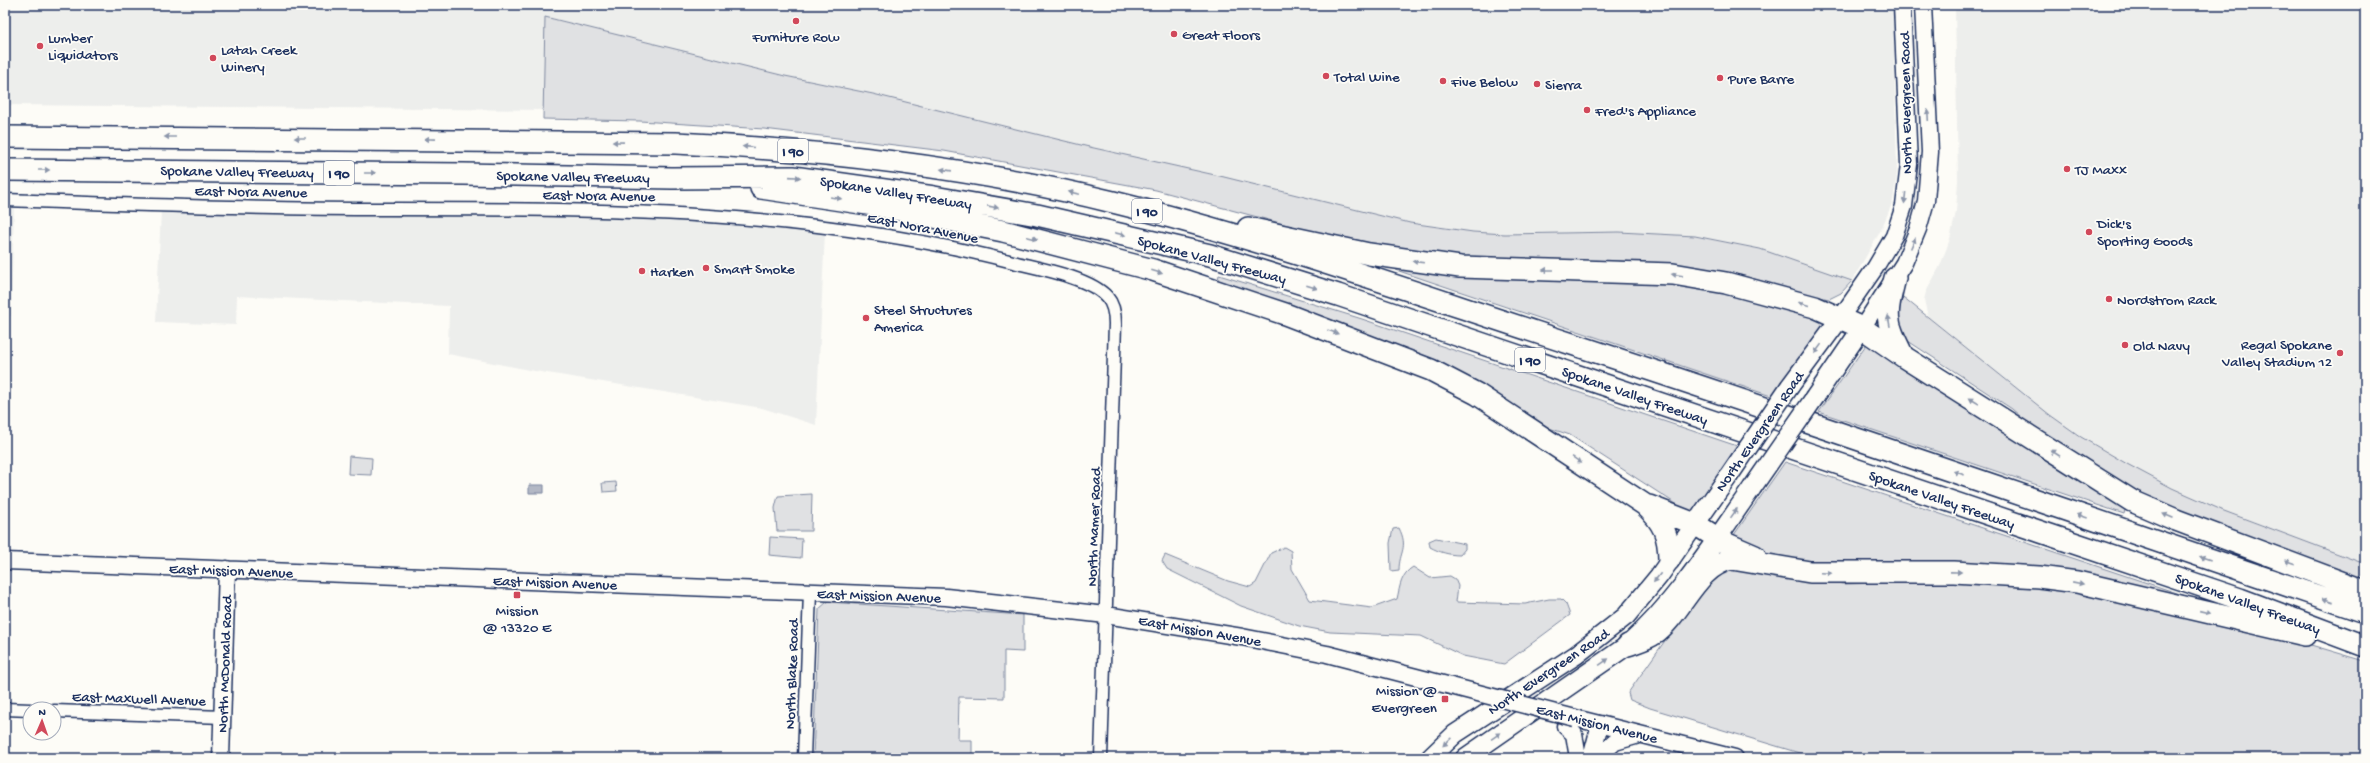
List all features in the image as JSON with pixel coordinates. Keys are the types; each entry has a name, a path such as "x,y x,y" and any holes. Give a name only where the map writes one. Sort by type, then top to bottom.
{"highway":[{"name":"Spokane Valley Freeway","path":"5,136 543,140 740,146 869,158 973,174 1084,196 1181,220 1323,263 1834,429 2365,612"},
{"name":"Spokane Valley Freeway","path":"5,170 464,174 672,178 793,176 848,183 1037,215 1210,255 1338,295 2240,599 2365,646"},
{"path":"672,178 773,189 942,218 1074,248 1237,297 1341,334 1438,374 1477,394 1645,505 1657,516 1665,529 1669,560"},
{"path":"1181,220 1259,229 1369,254 1422,263 1485,269 1618,270 1673,274 1726,284 1792,300 1841,317 1862,328 1904,357 2132,500 2176,520 2365,591"},
{"path":"1895,278 1888,308 1888,322 1904,357"},
{"path":"1645,505 1695,524 1736,549 1787,568"},
{"path":"1628,645 1653,635 1671,619 1708,570 1722,561 1744,560 1810,572 1842,574 1954,572 2039,577 2077,582 2242,620 2365,652"}],"main road":[{"name":"North Evergreen Road","path":"1430,758 1455,734 1524,691 1602,637 1626,616 1695,524 1790,386 1841,317"},
{"name":"North Evergreen Road","path":"1464,758 1628,645 1690,577 1862,328"}],"street":[{"name":"North Evergreen Road","path":"1841,317 1875,268 1894,236 1904,206 1909,164 1902,5"},
{"name":"North Evergreen Road","path":"1862,328 1895,278 1918,229 1928,184 1930,152 1923,5"},
{"name":"East Nora Avenue","path":"5,200 234,206 606,211 740,217 885,236 977,253 1032,267 1087,284 1108,298"},
{"name":"North Mamer Road","path":"1101,758 1115,374 1114,312 1108,298"},
{"name":"East Mission Avenue","path":"5,561 946,597 1106,615 1204,630 1327,654 1521,704 1570,722 1600,724 1641,734 1696,753 1735,758"},
{"name":"North McDonald Road","path":"221,758 228,569"},
{"name":"North Blake Road","path":"804,758 810,592"},
{"path":"5,709 22,710"},
{"name":"East Maxwell Avenue","path":"62,711 223,717"},
{"path":"1570,722 1574,734 1578,758"},
{"path":"1591,758 1600,724"},
{"path":"1597,758 1615,742 1641,734"}],"shaded area":[{"path":"5,5 1893,5 1897,174 1893,201 1881,230 1852,281 1760,249 1695,236 1619,232 1505,234 1473,232 1410,223 1224,177 1085,146 873,94 785,76 546,17 544,110 5,105"},
{"path":"1955,5 2365,5 2365,564 2224,511 2172,488 2127,464 2081,437 2050,415 1928,317 1924,300 1926,292 1940,266 1950,239 1956,212 1958,180"},
{"path":"545,17 785,76 873,94 1085,146 1224,177 1410,223 1473,232 1505,234 1619,232 1695,236 1760,249 1852,281 1841,293 1829,299 1800,293 1741,275 1673,264 1620,261 1512,262 1407,252 1295,227 1156,190 944,151 764,129 640,121 543,119"},
{"path":"5,205 14,205 11,316 5,315"},
{"path":"161,210 613,217 747,224 825,232 816,425 762,408 529,370 448,354 449,306 237,296 236,325 156,322"},
{"path":"1398,267 1632,278 1741,292 1828,322 1774,397 1396,270"},
{"path":"1219,275 1362,319 1740,447 1693,515 1570,435 1549,428 1469,380 1217,283"},
{"path":"1903,297 2050,415 2081,437 2172,488 2224,511 2365,564 2365,584 2131,491 2038,432 2012,409 1908,341 1901,331 1899,320"},
{"path":"1868,342 2126,506 2124,514 1819,412"},
{"path":"349,456 372,458 371,475 348,474"},
{"path":"1785,462 2234,612 2076,578 1854,568 1774,557 1729,542"},
{"path":"616,482 617,491 603,492 602,483"},
{"path":"529,485 544,485 544,493 529,493"},
{"path":"812,494 811,531 777,531 775,508 778,496"},
{"path":"1399,528 1402,535 1403,545 1399,570 1391,571 1390,543 1393,529"},
{"path":"770,537 802,539 801,558 769,555"},
{"path":"1436,538 1465,544 1465,549 1460,555 1441,552 1430,547 1429,541"},
{"path":"1284,547 1291,551 1292,569 1310,600 1372,608 1397,599 1403,577 1413,567 1430,578 1450,576 1455,579 1458,586 1456,602 1525,604 1549,599 1561,599 1566,604 1570,615 1504,664 1463,656 1421,636 1330,632 1299,626 1241,606 1167,569 1162,561 1165,555 1228,581 1250,587 1256,583 1271,553"},
{"path":"1728,567 1843,584 1960,581 2041,584 2294,640 2365,661 2365,758 1816,758 1650,708 1630,700 1628,693 1710,577"},
{"path":"827,602 1023,615 1023,652 1004,651 1004,698 959,697 958,740 972,740 972,758 813,758 819,609"}],"place":[{"name":"Furniture Row","path":"796,21"},
{"name":"Great Floors","path":"1174,34"},
{"name":"Lumber Liquidators","path":"40,46"},
{"name":"Latah Creek Winery","path":"213,58"},
{"name":"Total Wine","path":"1326,76"},
{"name":"Pure Barre","path":"1720,78"},
{"name":"Five Below","path":"1443,81"},
{"name":"Sierra","path":"1537,84"},
{"name":"Fred's Appliance","path":"1587,110"},
{"name":"TJ Maxx","path":"2067,169"},
{"name":"Dick's Sporting Goods","path":"2089,232"},
{"name":"Smart Smoke","path":"706,268"},
{"name":"Harken","path":"642,271"},
{"name":"Nordstrom Rack","path":"2109,299"},
{"name":"Steel Structures America","path":"866,318"},
{"name":"Old Navy","path":"2125,345"},
{"name":"Regal Spokane Valley Stadium 12","path":"2340,353"},
{"name":"Mission @ 13320 E","path":"517,595"},
{"name":"Mission @ Evergreen","path":"1445,699"}]}
